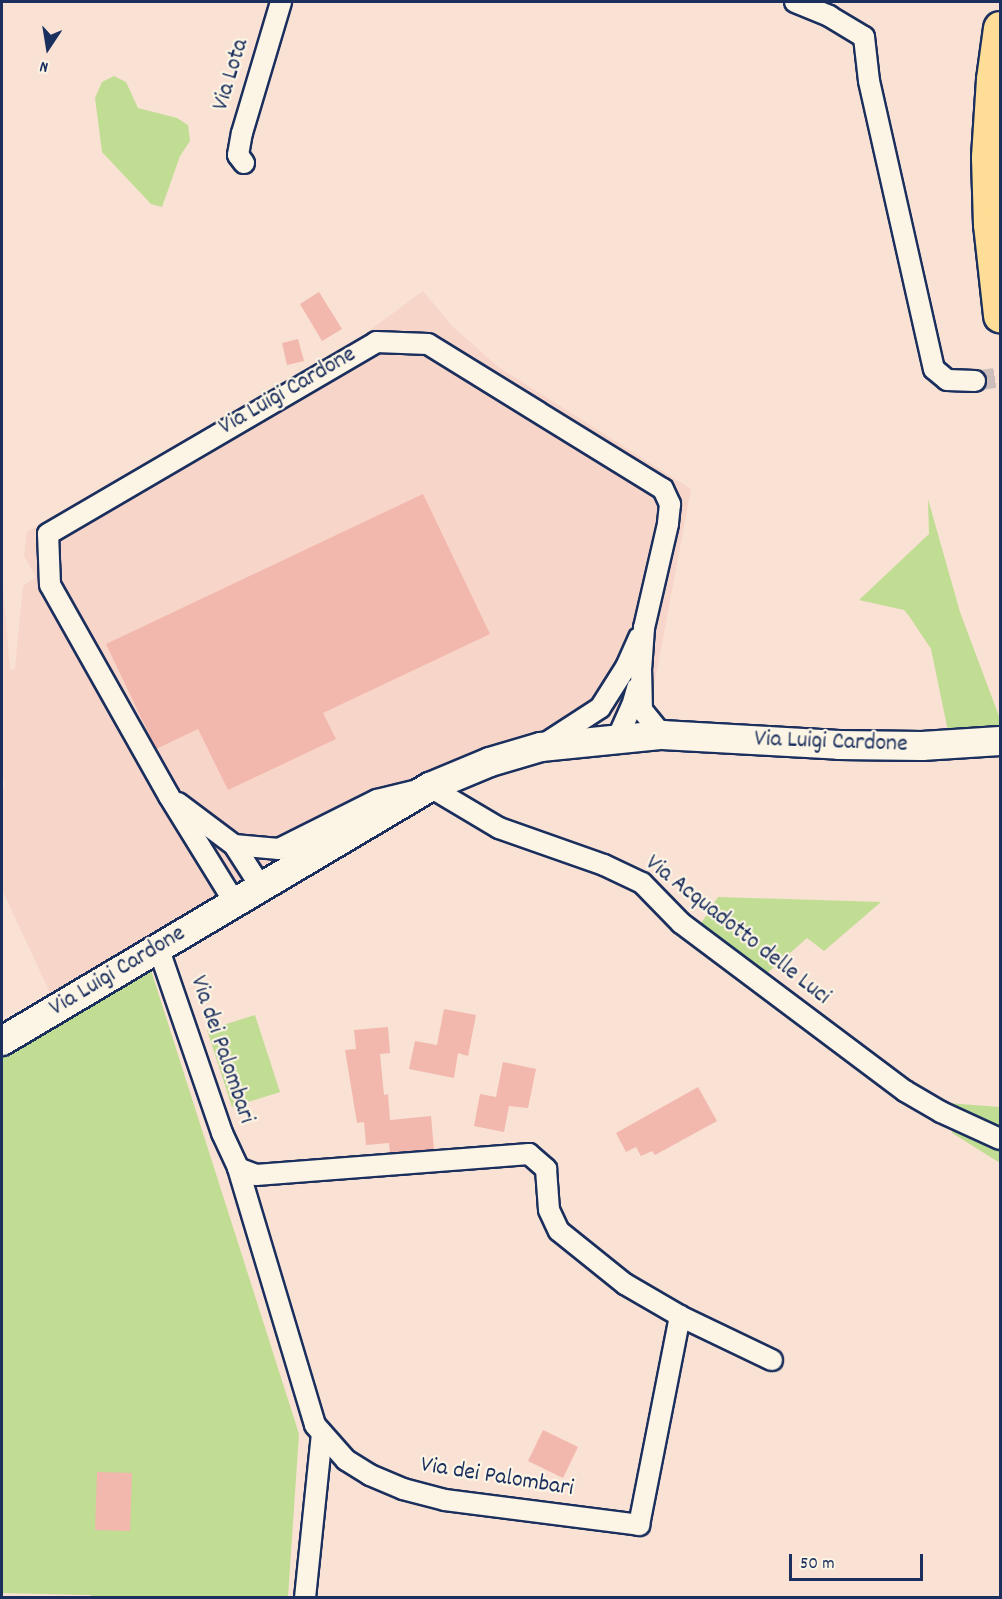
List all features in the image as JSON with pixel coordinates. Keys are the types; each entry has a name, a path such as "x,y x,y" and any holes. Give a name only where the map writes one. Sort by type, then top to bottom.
{"highway":[{"path":"1000,28 993,79 988,157 990,224 1000,315"}],"main road":[{"name":"Via Luigi Cardone","path":"2,1041 430,787 490,762 541,747 662,735 839,746 922,747 1000,741"}],"street":[{"name":"Via Lota","path":"244,163 238,156 242,133 281,2"},
{"path":"795,2 829,16 864,37 869,81 934,369 947,380 975,381"},
{"name":"Via Luigi Cardone","path":"235,903 169,796 50,585 48,534 376,342 428,344 663,489 670,504 668,524 634,667 613,714 617,739"},
{"name":"Via Luigi Cardone","path":"634,667 642,710 662,735"},
{"name":"Via Luigi Cardone","path":"541,747 600,708 634,667"},
{"name":"Via Luigi Cardone","path":"234,845 279,849 377,800 430,787"},
{"name":"Via Acquadotto delle Luci","path":"430,787 499,828 604,865 642,883 681,923 905,1091 941,1112 1000,1139"},
{"name":"Via Luigi Cardone","path":"169,796 234,845 261,887"},
{"name":"Via dei Palombari","path":"158,947 222,1133 238,1168 315,1425 346,1460 370,1475 403,1489 445,1500 639,1525 680,1316"},
{"path":"238,1168 256,1175 529,1154 546,1169 549,1210 559,1231 625,1284 680,1316 772,1360"},
{"path":"305,1598 322,1434"}],"shaded area":[{"path":"423,291 453,327 497,366 691,489 651,702 525,735 424,777 52,997 2,890 2,791 5,787 2,770 2,573 10,670 15,668 23,586 36,577 24,556 27,532 355,341"}],"green space":[{"path":"114,76 126,82 138,108 177,118 188,125 190,141 180,156 162,207 151,204 102,152 95,98 102,82"},
{"path":"928,499 960,612 1000,719 1000,727 948,731 931,649 909,616 904,610 859,600 929,534"},
{"path":"718,897 881,902 824,951 807,938 764,976 698,928"},
{"path":"150,967 299,1434 288,1597 93,1598 90,1595 2,1593 2,1050"},
{"path":"255,1015 280,1092 232,1107 207,1030"},
{"path":"948,1103 1000,1107 1000,1163 952,1133 953,1128 942,1121"}],"building":[{"path":"319,292 342,329 322,341 300,304"},
{"path":"298,339 304,361 287,365 282,343"},
{"path":"423,494 490,634 323,713 336,739 228,790 198,729 156,749 106,644"},
{"path":"444,1009 476,1015 468,1056 458,1053 454,1078 409,1069 415,1041 437,1045"},
{"path":"388,1027 390,1053 380,1054 384,1095 388,1094 390,1120 431,1116 434,1150 390,1154 389,1143 366,1145 364,1122 357,1123 345,1050 356,1049 354,1030"},
{"path":"503,1062 536,1069 528,1108 509,1106 504,1132 474,1126 480,1094 496,1097"},
{"path":"698,1087 717,1121 655,1155 652,1151 641,1156 636,1147 626,1152 616,1133"},
{"path":"543,1430 578,1447 563,1478 528,1461"},
{"path":"97,1472 132,1473 130,1531 95,1530"}],"tunnel":[{"path":"975,381 1000,377"}]}
